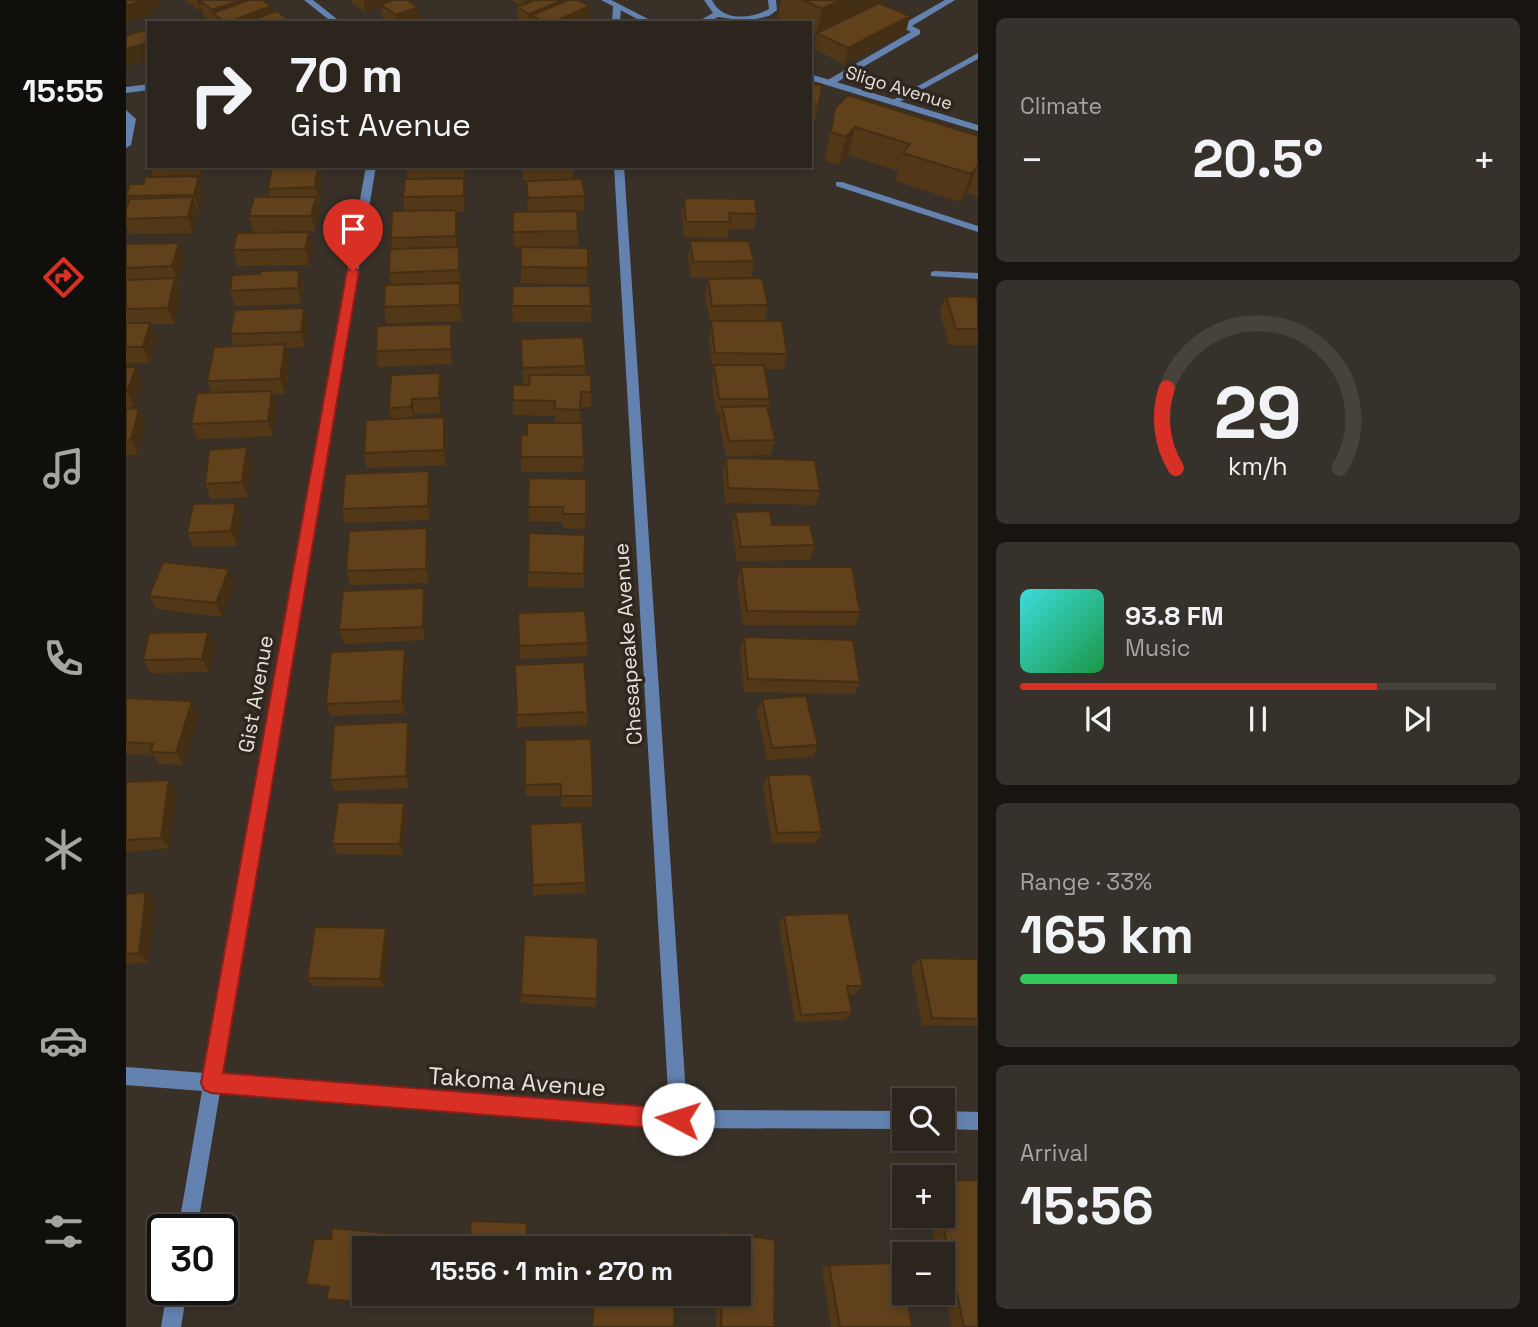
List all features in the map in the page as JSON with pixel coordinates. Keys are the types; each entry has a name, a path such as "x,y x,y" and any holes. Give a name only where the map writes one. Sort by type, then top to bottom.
{"street":[{"path":"308,0 335,21"},
{"path":"605,0 648,21"},
{"path":"703,21 718,14 742,19 757,18 773,10 772,0"},
{"path":"829,83 917,32 906,26 951,0"},
{"path":"707,1 718,14"},
{"path":"617,21 618,7"},
{"path":"893,102 978,56"},
{"name":"Sligo Avenue","path":"812,78 893,102 906,111 978,128"},
{"path":"126,90 147,88"},
{"path":"126,113 131,118 126,145"},
{"name":"Gist Avenue","path":"190,1214 371,168"},
{"name":"Chesapeake Avenue","path":"619,168 678,1119"},
{"path":"839,184 978,229"},
{"path":"935,274 978,276"},
{"name":"Takoma Avenue","path":"126,1076 678,1119 892,1120"},
{"path":"955,1121 978,1121"},
{"path":"171,1327 175,1305"}],"building":[{"path":"126,0 145,0 126,6"},
{"path":"241,0 212,10 200,1"},
{"path":"249,0 262,0 271,6 231,21 223,21 213,13"},
{"path":"393,0 408,0 418,7 396,15 381,5"},
{"path":"535,0 563,0 529,14 517,7"},
{"path":"568,0 578,0 590,6 556,21 542,21 532,15"},
{"path":"803,0 840,0 822,9"},
{"path":"879,3 910,16 848,48 817,33"},
{"path":"277,11 290,21 250,21"},
{"path":"147,29 147,43 126,49 126,36"},
{"path":"812,84 822,85 819,105 812,103"},
{"path":"848,95 978,136 978,165 971,174 903,153 910,144 855,127 846,137 831,132 835,108"},
{"path":"272,168 318,168 315,187 268,189"},
{"path":"199,176 194,195 126,196 130,184 144,184 145,177"},
{"path":"464,178 464,196 403,197 405,179"},
{"path":"582,179 585,196 528,198 526,181"},
{"path":"193,197 188,217 126,219 130,199"},
{"path":"254,197 316,197 311,216 249,216"},
{"path":"684,198 755,199 757,214 729,213 730,222 686,222"},
{"path":"456,210 456,236 391,238 392,211"},
{"path":"577,211 578,231 513,232 513,212"},
{"path":"309,232 305,249 233,250 237,233"},
{"path":"690,241 749,241 754,261 693,262"},
{"path":"179,243 172,266 126,268 126,244"},
{"path":"459,247 459,270 389,273 390,249"},
{"path":"521,247 588,248 588,268 521,267"},
{"path":"299,270 298,288 230,291 232,275"},
{"path":"175,278 168,308 126,309 126,280"},
{"path":"762,278 768,305 712,306 708,279"},
{"path":"460,283 460,305 384,307 385,285"},
{"path":"513,286 590,286 591,306 512,306"},
{"path":"946,296 976,297 978,329 956,329"},
{"path":"304,308 301,332 230,334 235,310"},
{"path":"711,321 782,321 787,354 715,353"},
{"path":"126,323 150,323 143,347 126,347"},
{"path":"451,324 451,349 376,351 377,326"},
{"path":"583,337 586,366 522,368 521,339"},
{"path":"285,344 280,379 207,381 214,347"},
{"path":"714,365 764,365 770,399 719,399"},
{"path":"126,367 136,367 127,392 126,392"},
{"path":"440,373 439,398 412,399 411,407 389,408 391,375"},
{"path":"530,375 591,375 591,392 581,392 580,410 555,409 555,401 513,400 513,385 529,385"},
{"path":"272,391 268,421 191,424 197,393"},
{"path":"767,406 775,440 729,441 722,407"},
{"path":"139,408 131,440 126,440 126,409"},
{"path":"444,417 444,450 364,453 366,420"},
{"path":"527,423 582,423 584,457 521,457 521,435 527,435"},
{"path":"247,447 242,482 205,484 209,450"},
{"path":"726,458 815,460 820,491 728,488"},
{"path":"429,471 428,506 342,509 345,474"},
{"path":"529,478 586,479 586,514 563,514 563,507 528,507"},
{"path":"236,503 231,531 187,533 193,504"},
{"path":"770,511 772,525 810,525 815,545 741,547 735,512"},
{"path":"427,528 426,569 346,571 349,531"},
{"path":"529,533 585,535 584,574 528,572"},
{"path":"163,562 229,569 216,603 149,596"},
{"path":"741,567 852,567 860,612 747,611"},
{"path":"424,588 423,627 339,630 343,591"},
{"path":"585,611 588,643 519,646 518,613"},
{"path":"208,632 202,659 143,660 149,633"},
{"path":"744,637 853,640 860,682 748,679"},
{"path":"405,649 402,701 326,704 331,652"},
{"path":"584,662 588,712 517,715 515,665"},
{"path":"806,696 818,745 772,748 762,699"},
{"path":"126,698 192,701 176,753 150,752 153,744 126,742"},
{"path":"408,722 406,776 330,780 334,725"},
{"path":"591,739 593,796 561,796 561,784 525,785 525,740"},
{"path":"811,774 822,832 777,833 768,775"},
{"path":"169,780 161,838 126,840 126,782"},
{"path":"338,802 404,803 400,844 332,844"},
{"path":"582,822 586,883 533,885 530,824"},
{"path":"146,892 139,953 126,954 126,894"},
{"path":"848,913 863,986 847,986 852,1012 801,1015 784,915"},
{"path":"315,927 386,928 380,979 307,978"},
{"path":"524,935 598,938 597,999 521,995"},
{"path":"920,958 978,959 978,1019 932,1018"},
{"path":"978,1180 978,1327 964,1327 955,1284 955,1242 946,1242 943,1228 955,1228 955,1181"},
{"path":"471,1221 527,1223 526,1236 470,1236"},
{"path":"332,1228 395,1234 352,1236 352,1301 326,1299 329,1287 306,1284 314,1239 331,1239"},
{"path":"724,1232 750,1236 724,1236"},
{"path":"751,1236 775,1240 774,1327 721,1327 722,1306 751,1306"},
{"path":"892,1263 892,1305 908,1305 912,1327 840,1327 829,1265"},
{"path":"593,1306 675,1306 674,1327 592,1327"}],"route":[{"path":"353,271 211,1083 678,1119"}]}
